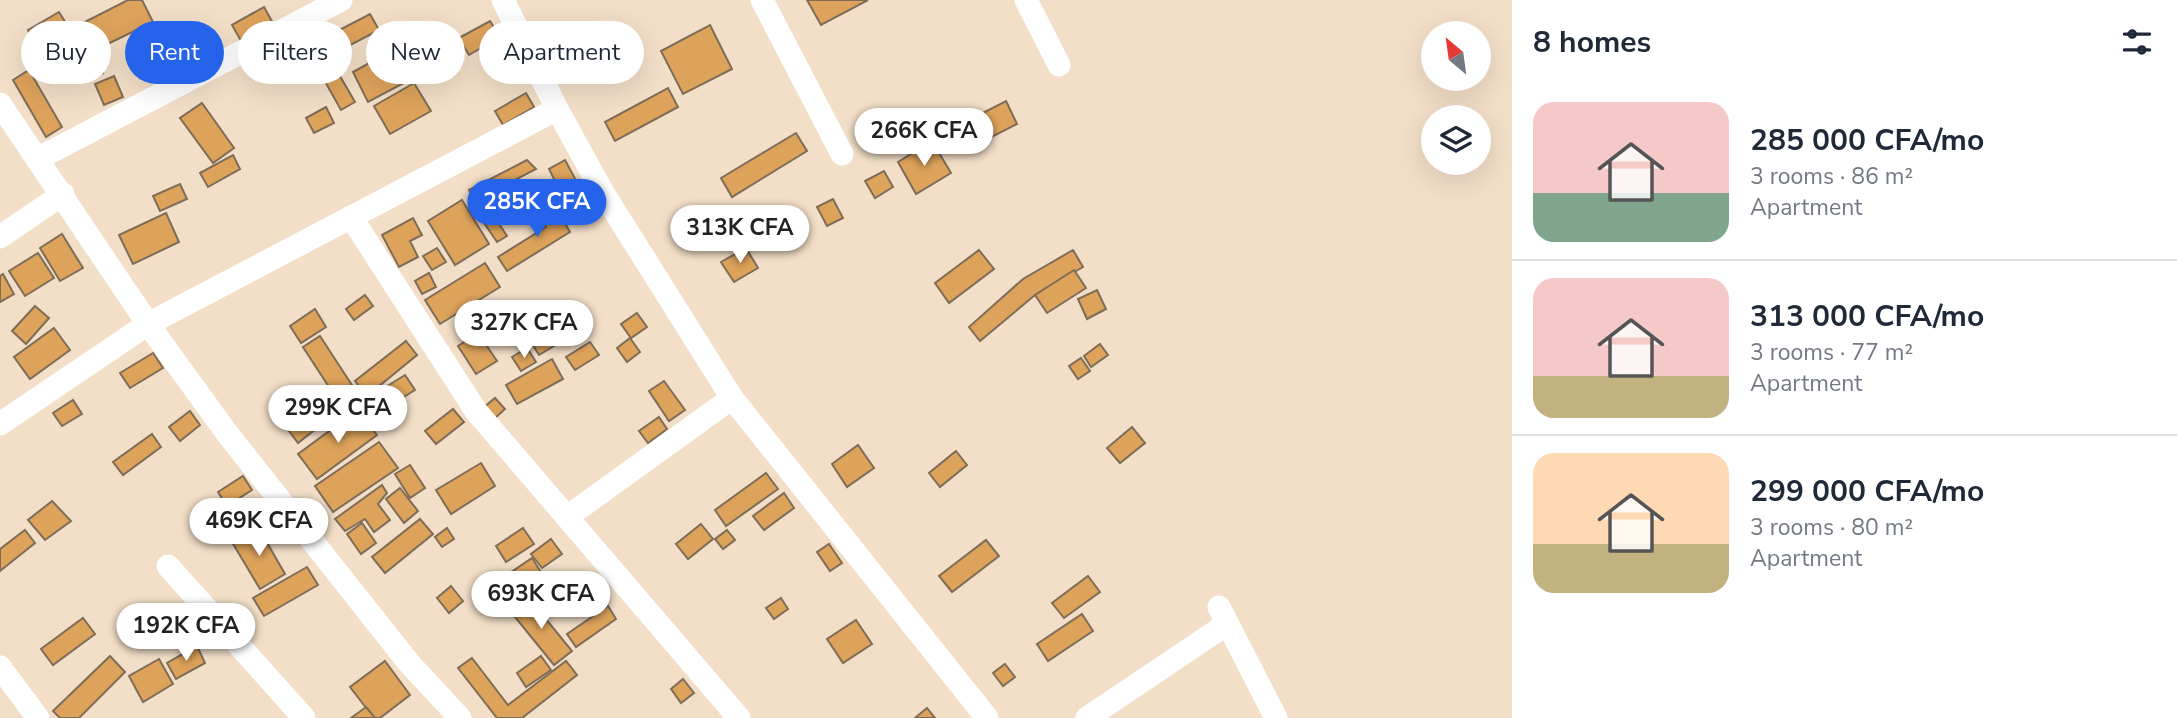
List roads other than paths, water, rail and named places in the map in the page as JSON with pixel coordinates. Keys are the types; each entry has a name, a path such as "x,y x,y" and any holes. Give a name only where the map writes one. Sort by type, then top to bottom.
{"street":[{"path":"38,158 341,0"},
{"path":"503,0 557,109 609,202 732,398 987,718"},
{"path":"762,0 842,154"},
{"path":"1026,0 1059,65"},
{"path":"0,104 148,324 226,432 384,632 460,718"},
{"path":"0,424 148,324 557,109"},
{"path":"0,237 63,194"},
{"path":"351,217 476,411 739,718"},
{"path":"567,517 732,398"},
{"path":"168,566 304,718"},
{"path":"1087,718 1223,616 1276,718"},
{"path":"0,667 38,718"}]}
